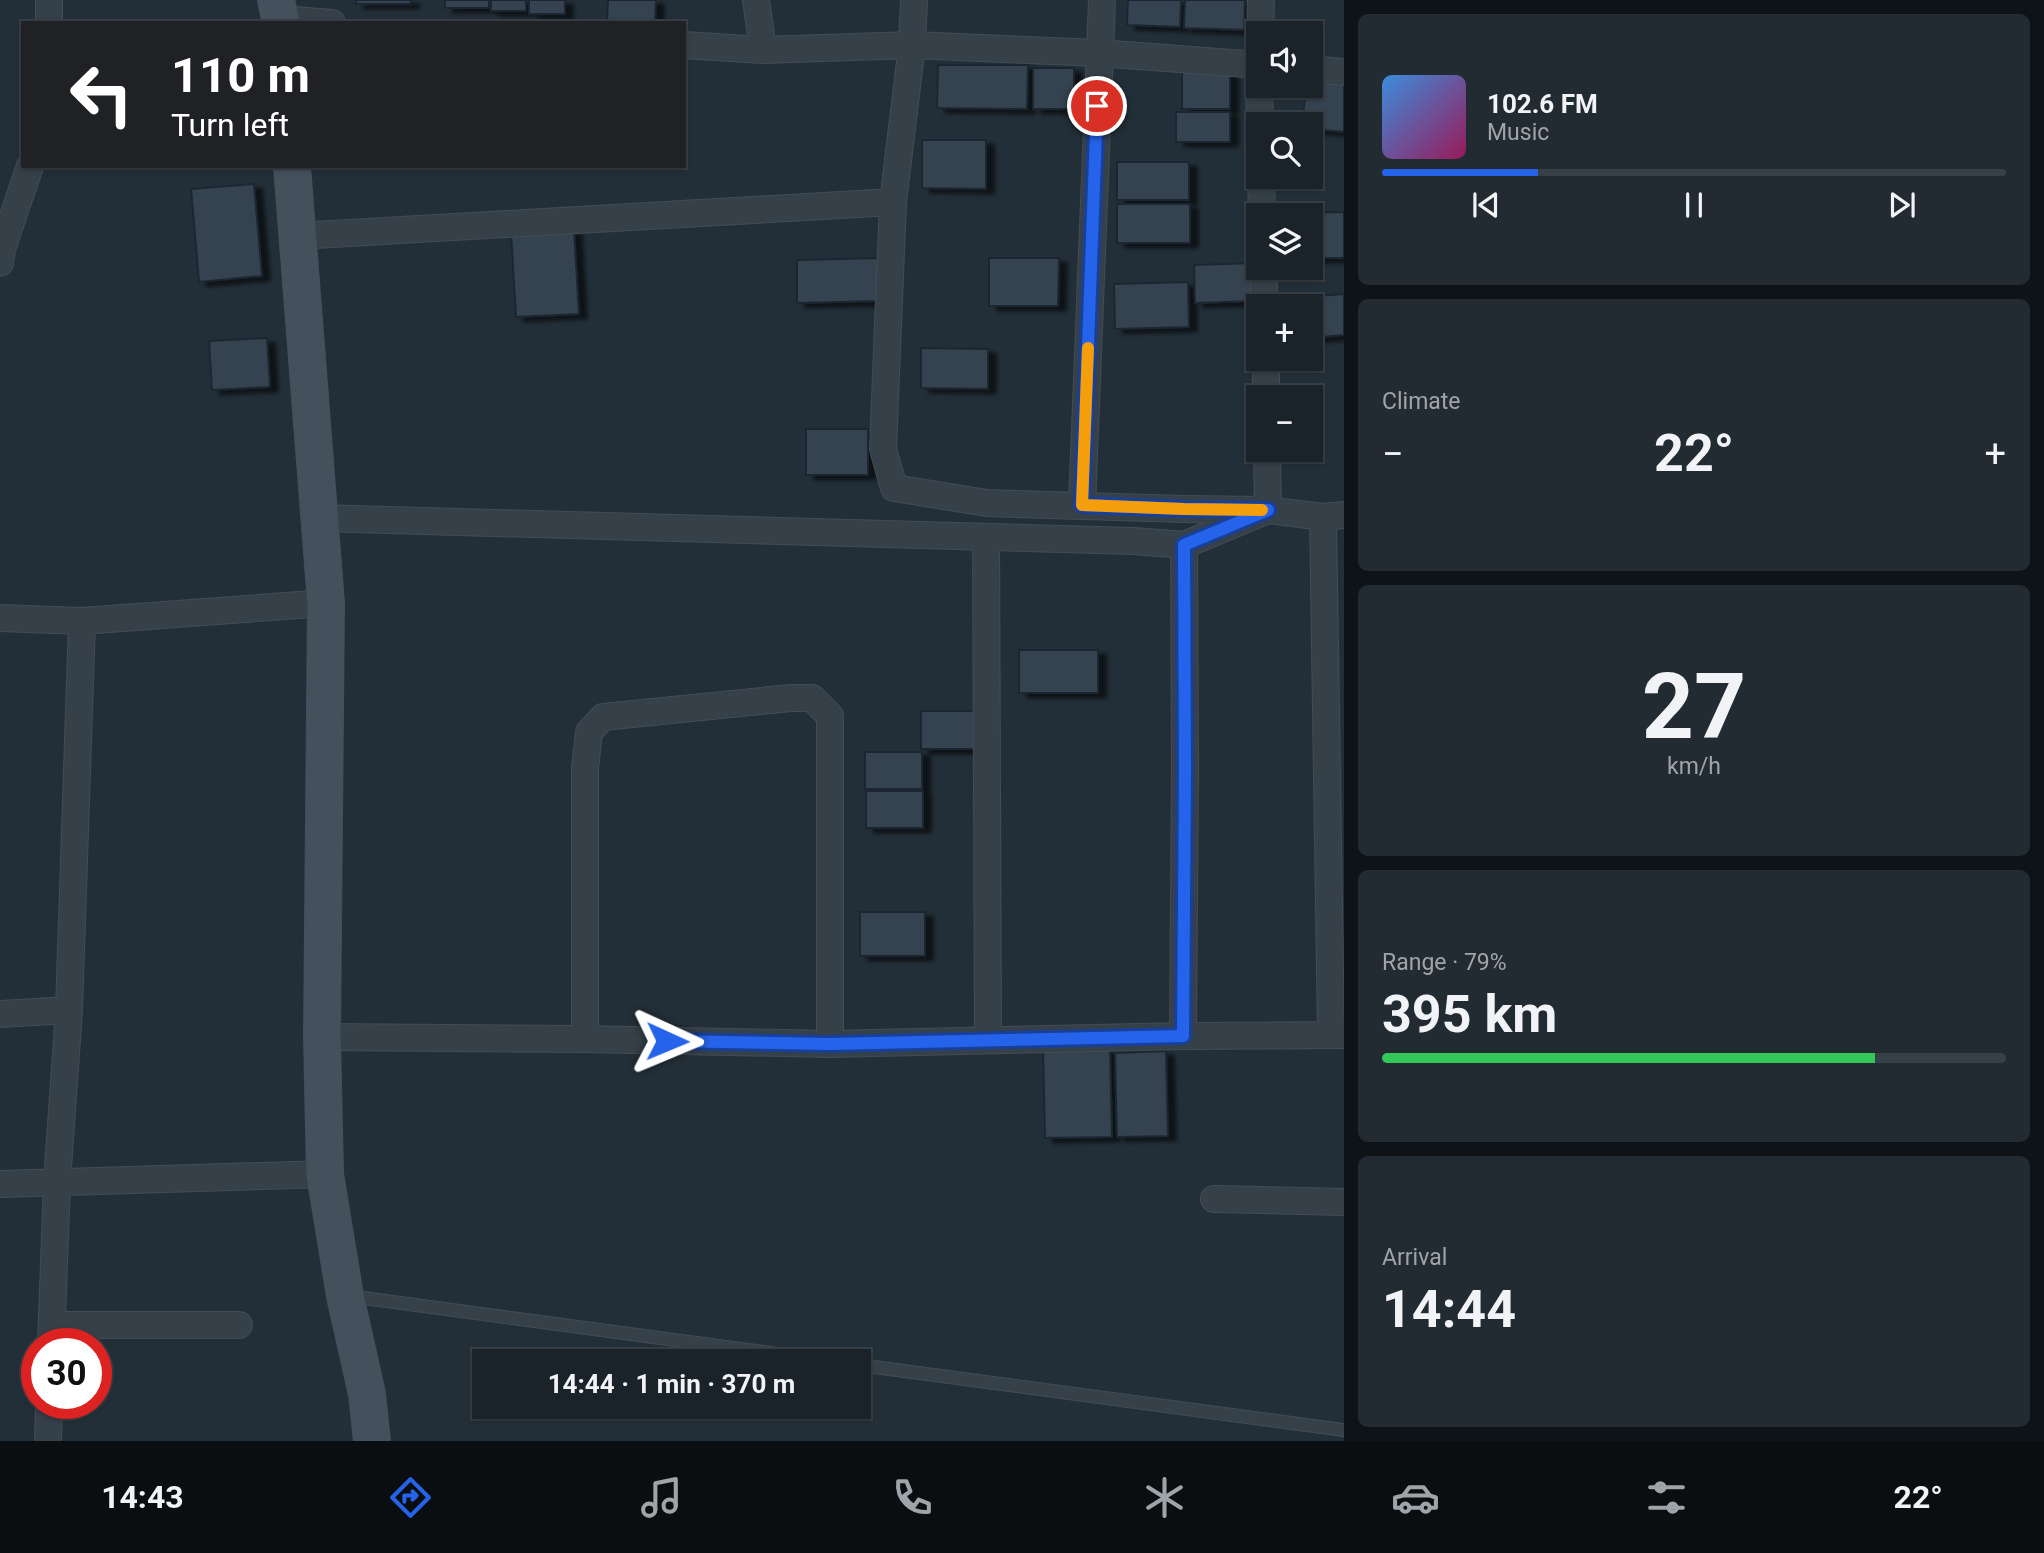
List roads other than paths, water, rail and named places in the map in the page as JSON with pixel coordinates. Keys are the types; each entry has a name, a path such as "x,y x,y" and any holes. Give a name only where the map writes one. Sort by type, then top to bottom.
{"street":[{"path":"49,0 49,21"},
{"path":"757,0 763,50"},
{"path":"322,1037 830,1044 1338,1035 1334,516 1268,510 987,503 894,488 883,449 892,202 912,45 914,0"},
{"path":"1082,505 1102,0"},
{"path":"1260,21 1261,0"},
{"path":"279,14 320,21"},
{"path":"686,45 763,50 912,45 1099,52 1246,64"},
{"path":"1323,70 1344,72"},
{"path":"0,263 2,249 29,168"},
{"path":"292,168 326,603 322,1037 325,1174 345,1296 367,1394 372,1441"},
{"path":"297,236 892,202"},
{"path":"1267,462 1268,510"},
{"path":"319,518 1134,541 1184,545 1268,510"},
{"path":"986,537 988,1040"},
{"path":"1183,1036 1184,545"},
{"path":"0,618 82,621 326,603"},
{"path":"51,1328 57,1182 69,1010 82,621"},
{"path":"586,1039 586,768 589,732 603,717 812,698 830,716 830,1044"},
{"path":"0,1014 69,1010"},
{"path":"0,1184 325,1174"},
{"path":"1214,1199 1344,1202"},
{"path":"112,1332 239,1325"},
{"path":"48,1441 49,1419"}],"lane":[{"path":"345,1296 740,1349"},
{"path":"871,1366 1344,1430"}]}
